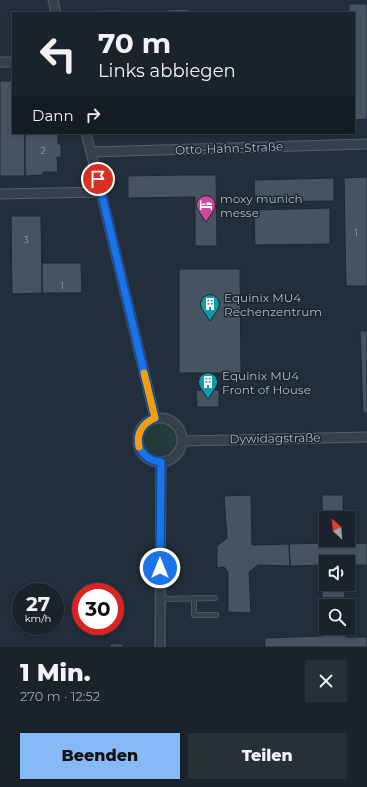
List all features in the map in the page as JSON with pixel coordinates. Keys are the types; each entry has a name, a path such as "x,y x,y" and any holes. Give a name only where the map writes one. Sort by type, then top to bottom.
{"street":[{"path":"53,0 56,12"},
{"path":"0,62 12,62"},
{"path":"86,134 102,192 155,418"},
{"name":"Otto-Hahn-Straße","path":"91,152 367,144"},
{"path":"0,194 102,192"},
{"path":"155,418 167,418 172,421 180,429 183,441 182,447 174,458 161,462 150,460 146,457 142,453 138,443 139,432 142,427 155,418"},
{"name":"Dywidagstraße","path":"183,441 367,437"},
{"path":"160,647 161,462"}],"lane":[{"path":"160,599 215,598"},
{"path":"194,599 194,616 216,615"}],"green space":[{"path":"160,421 173,426 178,439 173,452 160,457 147,452 142,439 147,426"}],"building":[{"path":"349,4 367,4 367,119 355,120 355,12 349,12"},
{"path":"189,9 189,12 166,12 166,10"},
{"path":"100,10 123,10 123,12 100,12"},
{"path":"156,10 156,12 134,12"},
{"path":"0,81 12,81 12,134 25,134 25,176 0,176"},
{"path":"25,134 58,134 58,144 61,144 61,157 57,157 58,172 43,172 43,175 25,176"},
{"name":"moxy munich messe","path":"216,175 217,246 195,246 195,197 128,198 128,176"},
{"path":"367,177 367,286 346,286 344,178"},
{"path":"334,178 334,201 255,202 254,180"},
{"path":"330,208 330,244 255,245 254,210"},
{"path":"11,216 41,216 42,293 12,294"},
{"path":"42,263 81,263 82,293 42,293"},
{"name":"Equinix MU4 Rechenzentrum","path":"179,269 240,269 241,373 179,373"},
{"path":"360,331 367,331 367,413 363,413"},
{"name":"Equinix MU4 Front of House","path":"196,390 219,390 219,407 197,407"},
{"path":"251,495 252,545 289,544 290,566 258,565 249,572 251,613 228,612 228,572 224,567 217,568 217,546 227,538 224,496"},
{"path":"322,495 343,495 343,511 322,511"},
{"path":"319,543 319,547 355,547 355,544 367,543 367,565 355,565 355,555 319,555 319,565 290,566 289,544"},
{"path":"322,591 344,591 345,598 322,598"},
{"path":"322,598 345,598 345,599"},
{"path":"346,635 346,637 367,637 367,647 265,647 265,638"},
{"path":"110,644 123,644 123,647 110,647"}],"slow traffic":[{"path":"139,447 139,432 146,423 155,418 144,373"}],"place":[{"name":"moxy munich messe","path":"206,222"},
{"name":"Equinix MU4 Rechenzentrum","path":"210,321"},
{"name":"Equinix MU4 Front of House","path":"208,399"}],"route":[{"path":"98,179 155,418 150,420 142,427 139,432 138,443 142,453 146,457 156,462 161,462 160,568"}]}
